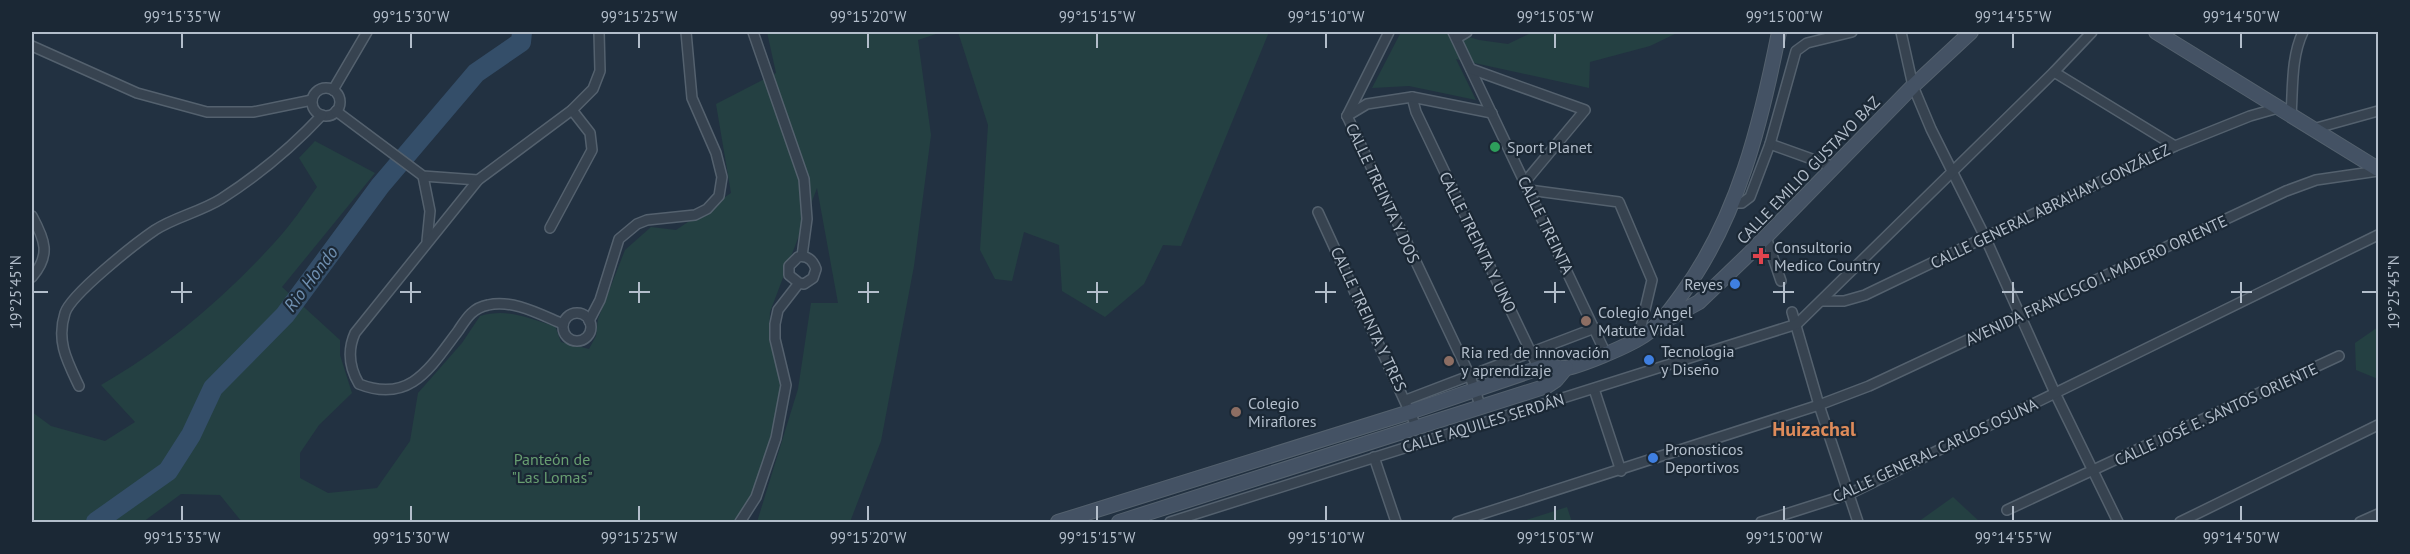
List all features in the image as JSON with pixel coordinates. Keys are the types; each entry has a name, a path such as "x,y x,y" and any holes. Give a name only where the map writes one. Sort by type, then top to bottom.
{"main road":[{"path":"1058,522 1408,406 1475,390 1549,365 1566,368 1606,354 1638,339 1661,323 1694,279 1716,241 1754,141 1779,32"},
{"name":"CALLE EMILIO GUSTAVO BAZ","path":"1661,323 1698,302 1766,237 1913,86 1971,32"},
{"path":"2156,32 2379,170"},
{"path":"1119,522 1547,386 1556,380 1566,368"}],"street":[{"path":"333,90 367,32"},
{"path":"563,324 524,309 489,304 471,313 442,353 414,383 400,389 385,391 359,384 351,364 351,343 376,305 478,180 572,110 593,89 600,71 599,32"},
{"path":"589,321 584,315 573,314 563,324 565,335 570,339 581,340 589,332 589,321 600,300 619,239 647,220 695,215 707,209 719,196 722,177 716,153 692,98 686,32"},
{"path":"753,32 804,179 807,219 802,256"},
{"path":"1347,116 1389,32"},
{"path":"1455,35 1467,32"},
{"path":"1732,203 1742,203 1750,197 1770,144 1794,56 1800,46 1852,32"},
{"path":"1901,32 1913,86 2092,472 2118,522"},
{"path":"1797,324 2092,32"},
{"path":"2291,115 2298,41 2303,32"},
{"name":"CALLE TREINTA","path":"1455,35 1606,354"},
{"path":"32,46 137,93 207,112 253,112 312,100 320,90 333,90 339,97 339,113"},
{"path":"1471,69 1585,110 1527,186 1619,202 1652,280 1638,339"},
{"path":"2054,72 2175,146"},
{"name":"CALLE TREINTA Y DOS","path":"1480,408 1470,376 1347,116 1368,105 1412,97 1492,113"},
{"name":"CALLE TREINTA Y UNO","path":"1412,97 1416,112 1547,386"},
{"path":"312,100 314,109 322,115"},
{"name":"CALLE GENERAL ABRAHAM GONZÁLEZ","path":"1822,301 1844,301 1865,295 2175,146 2240,119 2278,108"},
{"path":"550,228 592,150 590,134 572,110"},
{"path":"2313,129 2379,111"},
{"path":"79,386 63,353 64,315 68,305 110,266 156,229 218,200 250,179 322,115 339,113 420,173 478,180"},
{"path":"1770,144 1834,167"},
{"name":"AVENIDA FRANCISCO I. MADERO ORIENTE","path":"1457,522 1621,471 1869,386 2286,191 2316,180 2379,170"},
{"path":"420,173 430,212 428,241"},
{"name":"CALLE TREINTA Y TRES","path":"1318,212 1417,428"},
{"path":"32,216 43,240 45,252 32,278"},
{"name":"CALLE GENERAL CARLOS OSUNA","path":"1761,522 1782,520 1849,494 2379,235"},
{"path":"1766,237 1781,281"},
{"path":"802,256 811,260 816,269 809,282 799,283 792,279 788,271 791,262 802,256"},
{"path":"740,522 756,497 776,438 786,385 775,324 778,310 799,283"},
{"path":"1792,312 1819,405 1858,522"},
{"name":"CALLE AQUILES SERDÁN","path":"1172,522 1797,324"},
{"path":"1408,406 1470,376 1595,328"},
{"name":"CALLE JOSÉ E. SANTOS ORIENTE","path":"2007,510 2339,356"},
{"path":"1594,389 1621,471"},
{"path":"2180,522 2379,425"},
{"path":"1374,457 1396,522"},
{"path":"2360,522 2379,514"}],"green space":[{"name":"Panteón de \"Las Lomas\"","path":"767,32 942,32 918,40 931,135 914,266 881,441 850,522 757,522 798,389 811,303 838,303 817,188 770,312 769,338 782,385 771,439 752,496 734,522 242,522 220,495 181,494 143,522 32,522 32,412 51,426 105,441 135,422 101,385 149,355 194,320 236,282 281,235 317,187 299,158 315,141 375,173 282,287 340,340 340,355 352,393 319,425 300,453 300,478 328,493 377,488 410,441 418,393 462,343 480,316 500,313 527,317 555,326 561,342 589,349 596,336 598,319 625,250 651,227 676,230 731,193 716,104 776,73"},
{"path":"958,32 1269,32 1181,246 1163,245 1144,284 1105,317 1062,291 1059,245 1024,232 1012,281 995,279 980,250 988,125"},
{"path":"1401,32 1453,32 1479,40 1508,44 1533,32 1679,32 1650,46 1590,62 1589,88 1456,59 1476,100 1409,86 1372,88"},
{"path":"2378,327 2378,379 2356,370 2355,343"},
{"path":"1953,497 1980,522 1918,522"},
{"path":"1567,507 1572,522 1520,522"}],"waterway":[{"name":"Rio Hondo","path":"96,522 168,471 191,435 213,388 285,315 380,186 476,73 521,42 522,32"}],"place":[{"name":"Sport Planet","path":"1495,147"},
{"name":"Consultorio Medico Country","path":"1761,256"},
{"name":"Reyes","path":"1735,284"},
{"name":"Colegio Angel Matute Vidal","path":"1586,321"},
{"name":"Tecnologia y Diseño","path":"1649,360"},
{"name":"Ria red de innovación y aprendizaje","path":"1449,361"},
{"name":"Colegio Miraflores","path":"1236,412"},
{"name":"Pronosticos Deportivos","path":"1653,458"}],"district":[{"name":"Huizachal","path":"1814,429"}]}
